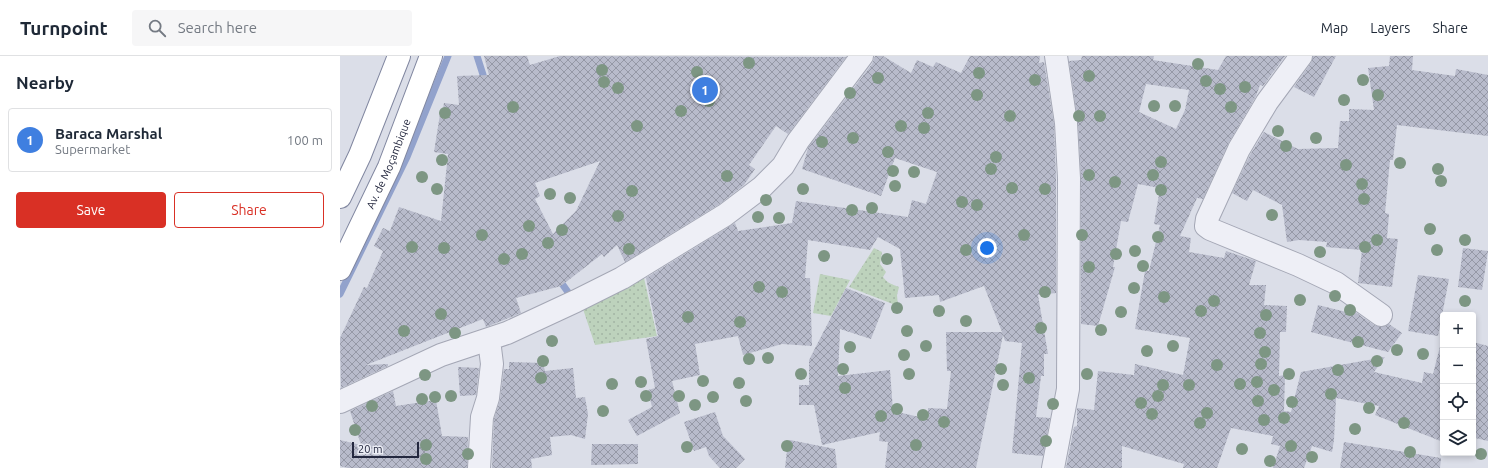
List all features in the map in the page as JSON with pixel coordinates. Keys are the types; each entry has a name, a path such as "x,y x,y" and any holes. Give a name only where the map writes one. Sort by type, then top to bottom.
{"highway":[{"path":"340,197 360,155 399,56"},
{"name":"Av. de Moçambique","path":"340,269 389,167 431,56"}],"street":[{"path":"340,402 442,355 507,334 622,278 725,215 762,187 784,166 798,141 862,56"},
{"path":"1053,468 1068,389 1069,178 1066,123 1056,56"},
{"path":"1300,56 1267,102 1239,150 1207,219 1206,226 1210,229 1298,265 1336,283 1381,315"},
{"path":"479,468 482,417 488,398 492,364 489,340"}],"green space":[{"path":"874,248 882,252 880,264 886,272 883,277 888,282 899,287 897,295 898,306 849,287"},
{"path":"820,274 850,280 831,316 813,313"},
{"path":"644,278 657,336 595,345 582,306"}],"building":[{"path":"484,56 527,56 530,65 560,56 846,57 788,134 776,126 749,165 755,169 744,185 718,205 625,262 617,245 604,257 602,254 561,286 516,298 521,313 486,327 483,319 366,365 388,364 388,366 341,388 340,338 364,287 367,288 383,251 374,246 383,228 390,231 399,207 441,221 448,154 434,152 440,114 442,114 444,103 459,105 457,76 489,75","holes":["600,161 576,211 553,234 535,199 540,196 535,183"]},
{"path":"875,56 883,56 911,73 917,60 933,67 936,62 961,73 970,56 1040,56 1039,63 1044,62 1054,124 1056,178 1056,293 1038,295 1048,354 1044,354 1044,376 1041,376 1036,417 1050,418 1043,456 1012,453 1022,343 1005,341 1003,335 976,468 885,468 888,442 879,441 880,432 822,445 814,405 799,405 799,385 809,385 809,360 846,288 885,303 871,339 840,329 838,376 890,370 893,411 928,419 928,408 947,409 951,371 947,371 946,332 1002,332 984,286 940,302 939,295 905,298 900,249 878,237 870,250 808,240 805,278 810,278 812,346 782,344 743,355 738,336 695,344 700,375 672,381 680,413 637,436 628,420 652,407 648,390 655,388 646,339 658,336 646,278 735,223 738,231 792,223 796,201 908,217 912,200 926,204 937,172 895,158 881,196 802,169 808,148 872,64"},
{"path":"1082,56 1154,56 1153,60 1218,70 1226,56 1285,56 1263,86 1260,85 1256,96 1228,144 1203,199 1197,198 1180,236 1191,238 1189,252 1224,258 1226,251 1256,261 1249,285 1266,285 1264,305 1287,306 1286,332 1280,332 1279,376 1285,375 1284,411 1291,412 1301,372 1385,357 1374,372 1422,383 1424,372 1433,374 1440,347 1440,441 1375,415 1379,406 1336,398 1332,452 1312,446 1304,468 1273,468 1280,446 1271,444 1273,436 1231,428 1217,468 1183,468 1184,464 1122,446 1122,468 1066,468 1074,427 1077,426 1077,408 1094,410 1098,371 1134,375 1135,364 1183,375 1190,338 1135,329 1145,271 1149,271 1160,225 1154,224 1160,188 1138,184 1128,222 1121,221 1113,267 1115,267 1098,326 1081,324 1081,177 1078,122 1069,61 1081,60","holes":["1146,84 1189,90 1185,110 1176,129 1139,112"]},
{"path":"1313,56 1336,56 1314,97 1294,87 1311,63"},
{"path":"1390,56 1413,56 1412,70 1455,76 1456,69 1488,75 1488,136 1397,125 1393,160 1390,160 1385,213 1389,214 1387,238 1398,239 1392,287 1358,283 1362,250 1326,247 1327,242 1299,240 1287,242 1282,205 1253,190 1247,201 1232,193 1250,155 1264,132 1298,149 1338,148 1340,121 1349,121 1349,109 1374,110 1368,68 1389,66"},
{"path":"1463,248 1488,251 1482,290 1458,287"},
{"path":"1418,275 1449,279 1443,312 1440,312 1438,336 1408,331"},
{"path":"1318,305 1354,314 1355,312 1374,325 1380,327 1389,324 1402,333 1388,352 1311,332"},
{"path":"1476,343 1488,346 1488,441 1476,438"},
{"path":"509,362 543,363 545,371 573,368 576,398 585,397 588,414 585,439 571,435 550,437 552,455 531,459 532,468 492,468 494,419 500,400 504,369 509,369"},
{"path":"458,367 479,368 476,395 460,396"},
{"path":"393,391 396,406 436,400 442,436 468,437 467,468 348,468 340,466 340,440 361,445 350,411"},
{"path":"715,412 723,436 745,459 736,468 720,468 709,456 706,447 694,451 684,422"},
{"path":"790,440 835,449 837,468 785,468 788,441"},
{"path":"1344,442 1441,458 1440,468 1340,468"},
{"path":"592,444 638,444 638,464 591,465"}],"waterway":[{"path":"340,294 407,157 448,56"},
{"path":"477,56 486,84"},
{"path":"558,278 570,295"}],"place":[{"name":"Baraca Marshal","path":"705,90"}]}
